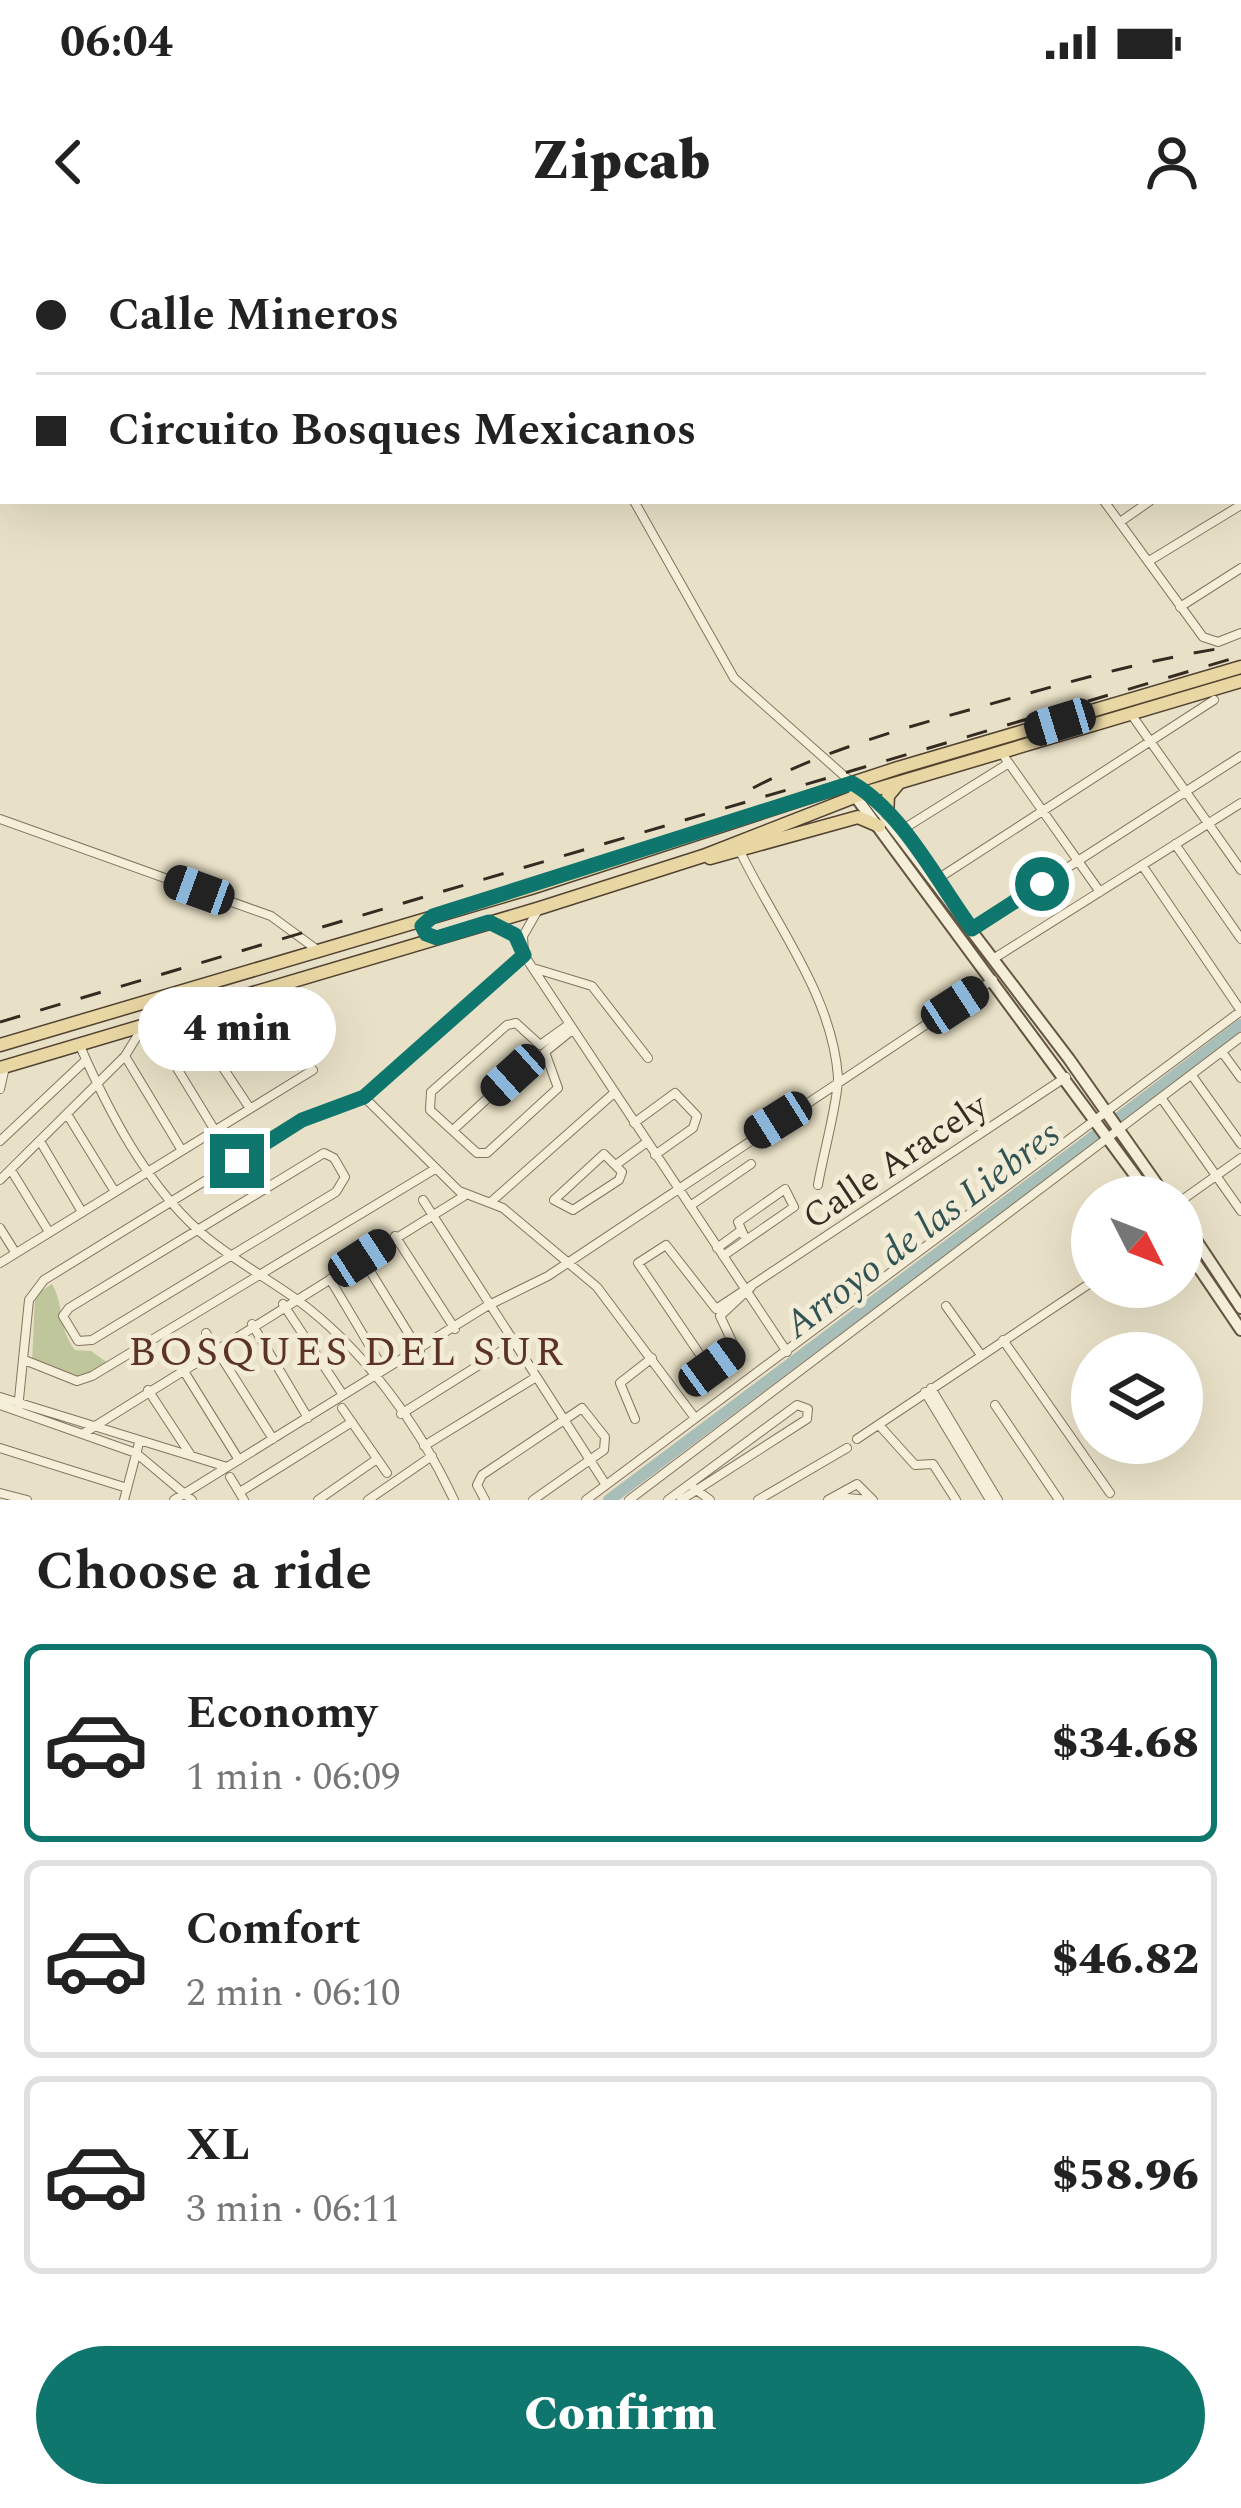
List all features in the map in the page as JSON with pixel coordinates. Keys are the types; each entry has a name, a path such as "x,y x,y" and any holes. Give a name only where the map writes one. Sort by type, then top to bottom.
{"main road":[{"path":"0,1045 858,790 1241,667"},
{"path":"738,847 858,790 1005,758 1130,714 1239,685"},
{"path":"883,820 888,796 899,782"},
{"path":"858,790 1066,1077 1149,1176"},
{"path":"3,1067 703,856 858,818 883,820 900,831 972,929 1138,1176"},
{"path":"433,916 422,930 437,938"},
{"path":"398,926 408,937 401,948"},
{"path":"1203,1251 1241,1306"},
{"path":"1203,1274 1241,1330"}],"street":[{"path":"636,504 734,678 858,790"},
{"path":"1106,504 1208,640 1241,633"},
{"path":"1120,522 1146,504"},
{"path":"1149,561 1241,505"},
{"path":"1180,607 1241,568"},
{"path":"1192,695 1203,708"},
{"path":"936,880 1214,700"},
{"path":"1130,714 1241,869"},
{"path":"972,929 1241,756"},
{"path":"900,831 1005,758 1100,892"},
{"path":"993,959 1241,802"},
{"path":"0,819 271,916 317,950"},
{"path":"1175,844 1241,939"},
{"path":"738,847 817,997 838,1081 818,1185"},
{"path":"629,1500 1108,1125 1241,1011 1142,866"},
{"path":"540,908 521,942 524,955 788,1352"},
{"path":"489,922 521,942"},
{"path":"21,1406 28,1306 37,1286 302,1120 364,1097 524,955"},
{"path":"532,968 564,975 599,993 648,1058"},
{"path":"548,993 564,975"},
{"path":"174,1500 229,1472 239,1460 379,1372 420,1352 487,1306 567,1263 993,980"},
{"path":"196,1009 196,1027 249,1107"},
{"path":"511,1022 540,1045 569,1028 545,1052 558,1088 487,1153 477,1153 428,1106 431,1092 511,1022"},
{"path":"0,1180 124,1056 147,1023 214,1129"},
{"path":"586,1500 1108,1125 1162,1099 1241,1037"},
{"path":"79,1044 96,1085 148,1172 198,1230 294,1298 379,1372"},
{"path":"1222,1052 1241,1078"},
{"path":"124,1056 182,1149"},
{"path":"0,1142 85,1061"},
{"path":"0,1089 3,1067"},
{"path":"0,1263 313,1070"},
{"path":"453,1130 513,1075"},
{"name":"Calle Aracely","path":"748,1290 720,1316 736,1350 707,1368 640,1274 639,1259 666,1245 716,1309 1066,1077"},
{"path":"1192,1077 1241,1144"},
{"path":"492,1202 614,1093"},
{"path":"634,1123 675,1094 698,1117 694,1128 655,1155"},
{"path":"364,1097 465,1195 492,1202 616,1307 695,1418"},
{"path":"1162,1099 1241,1211"},
{"path":"67,1114 115,1192"},
{"path":"40,1141 82,1212"},
{"path":"617,1165 647,1142"},
{"path":"324,1153 334,1158 344,1177 341,1188 231,1256 92,1340 79,1341 65,1327 63,1316 69,1308 324,1153"},
{"path":"600,1156 617,1165 619,1180 573,1210 554,1200 600,1156"},
{"path":"1203,1185 1241,1158"},
{"path":"690,1206 751,1164"},
{"path":"26,1360 39,1370 83,1380 435,1169"},
{"path":"11,1170 49,1232"},
{"path":"720,1252 794,1207 788,1191 781,1190 738,1222 742,1236"},
{"path":"87,1430 465,1195"},
{"path":"423,1201 533,1379 606,1485"},
{"path":"0,1228 15,1253"},
{"path":"395,1237 455,1329"},
{"path":"362,1258 420,1352"},
{"path":"330,1279 401,1414 454,1500"},
{"path":"857,1439 1071,1296"},
{"path":"284,1304 343,1395"},
{"path":"946,1306 981,1355"},
{"path":"252,1324 308,1418"},
{"path":"206,1333 273,1439"},
{"path":"1003,1340 1110,1493"},
{"path":"401,1414 512,1345"},
{"path":"635,1419 620,1383 652,1358"},
{"path":"182,1368 239,1460"},
{"path":"21,1406 29,1378 39,1370"},
{"path":"424,1446 533,1379"},
{"path":"148,1390 192,1456"},
{"path":"928,1390 991,1495"},
{"path":"0,1401 138,1448 192,1456 229,1472 242,1496 352,1422"},
{"path":"668,1500 695,1484 807,1419 809,1411 797,1405 695,1484 681,1500"},
{"path":"995,1405 1059,1500"},
{"path":"342,1408 387,1473"},
{"path":"485,1500 477,1485 482,1475 582,1408 604,1437 604,1450 533,1500"},
{"path":"110,1414 112,1426 189,1496"},
{"path":"878,1424 915,1465 931,1462 956,1500"},
{"path":"87,1430 125,1438"},
{"path":"160,1448 174,1432"},
{"path":"0,1448 127,1488"},
{"path":"124,1500 138,1448"},
{"path":"758,1500 847,1448"},
{"path":"368,1500 431,1456"},
{"path":"325,1498 377,1459"},
{"path":"695,1484 706,1500"},
{"path":"831,1498 857,1484 871,1500"},
{"path":"0,1493 27,1500"}],"green space":[{"path":"52,1284 75,1350 91,1351 108,1363 89,1373 71,1375 32,1364 35,1295"}],"waterway":[{"name":"Arroyo de las Liebres","path":"1120,1117 1241,1025"},
{"name":"Arroyo de las Liebres","path":"609,1500 1097,1134"}],"railway":[{"path":"753,788 838,750 927,722 1107,672 1229,647"},
{"path":"0,1022 1241,656"}],"district":[{"name":"BOSQUES DEL SUR","path":"347,1350"}],"route":[{"path":"237,1161 302,1120 364,1097 524,955 515,935 489,922 437,938 426,934 422,926 433,916 708,833 852,783 867,792 897,827 972,929 1042,884"}]}
